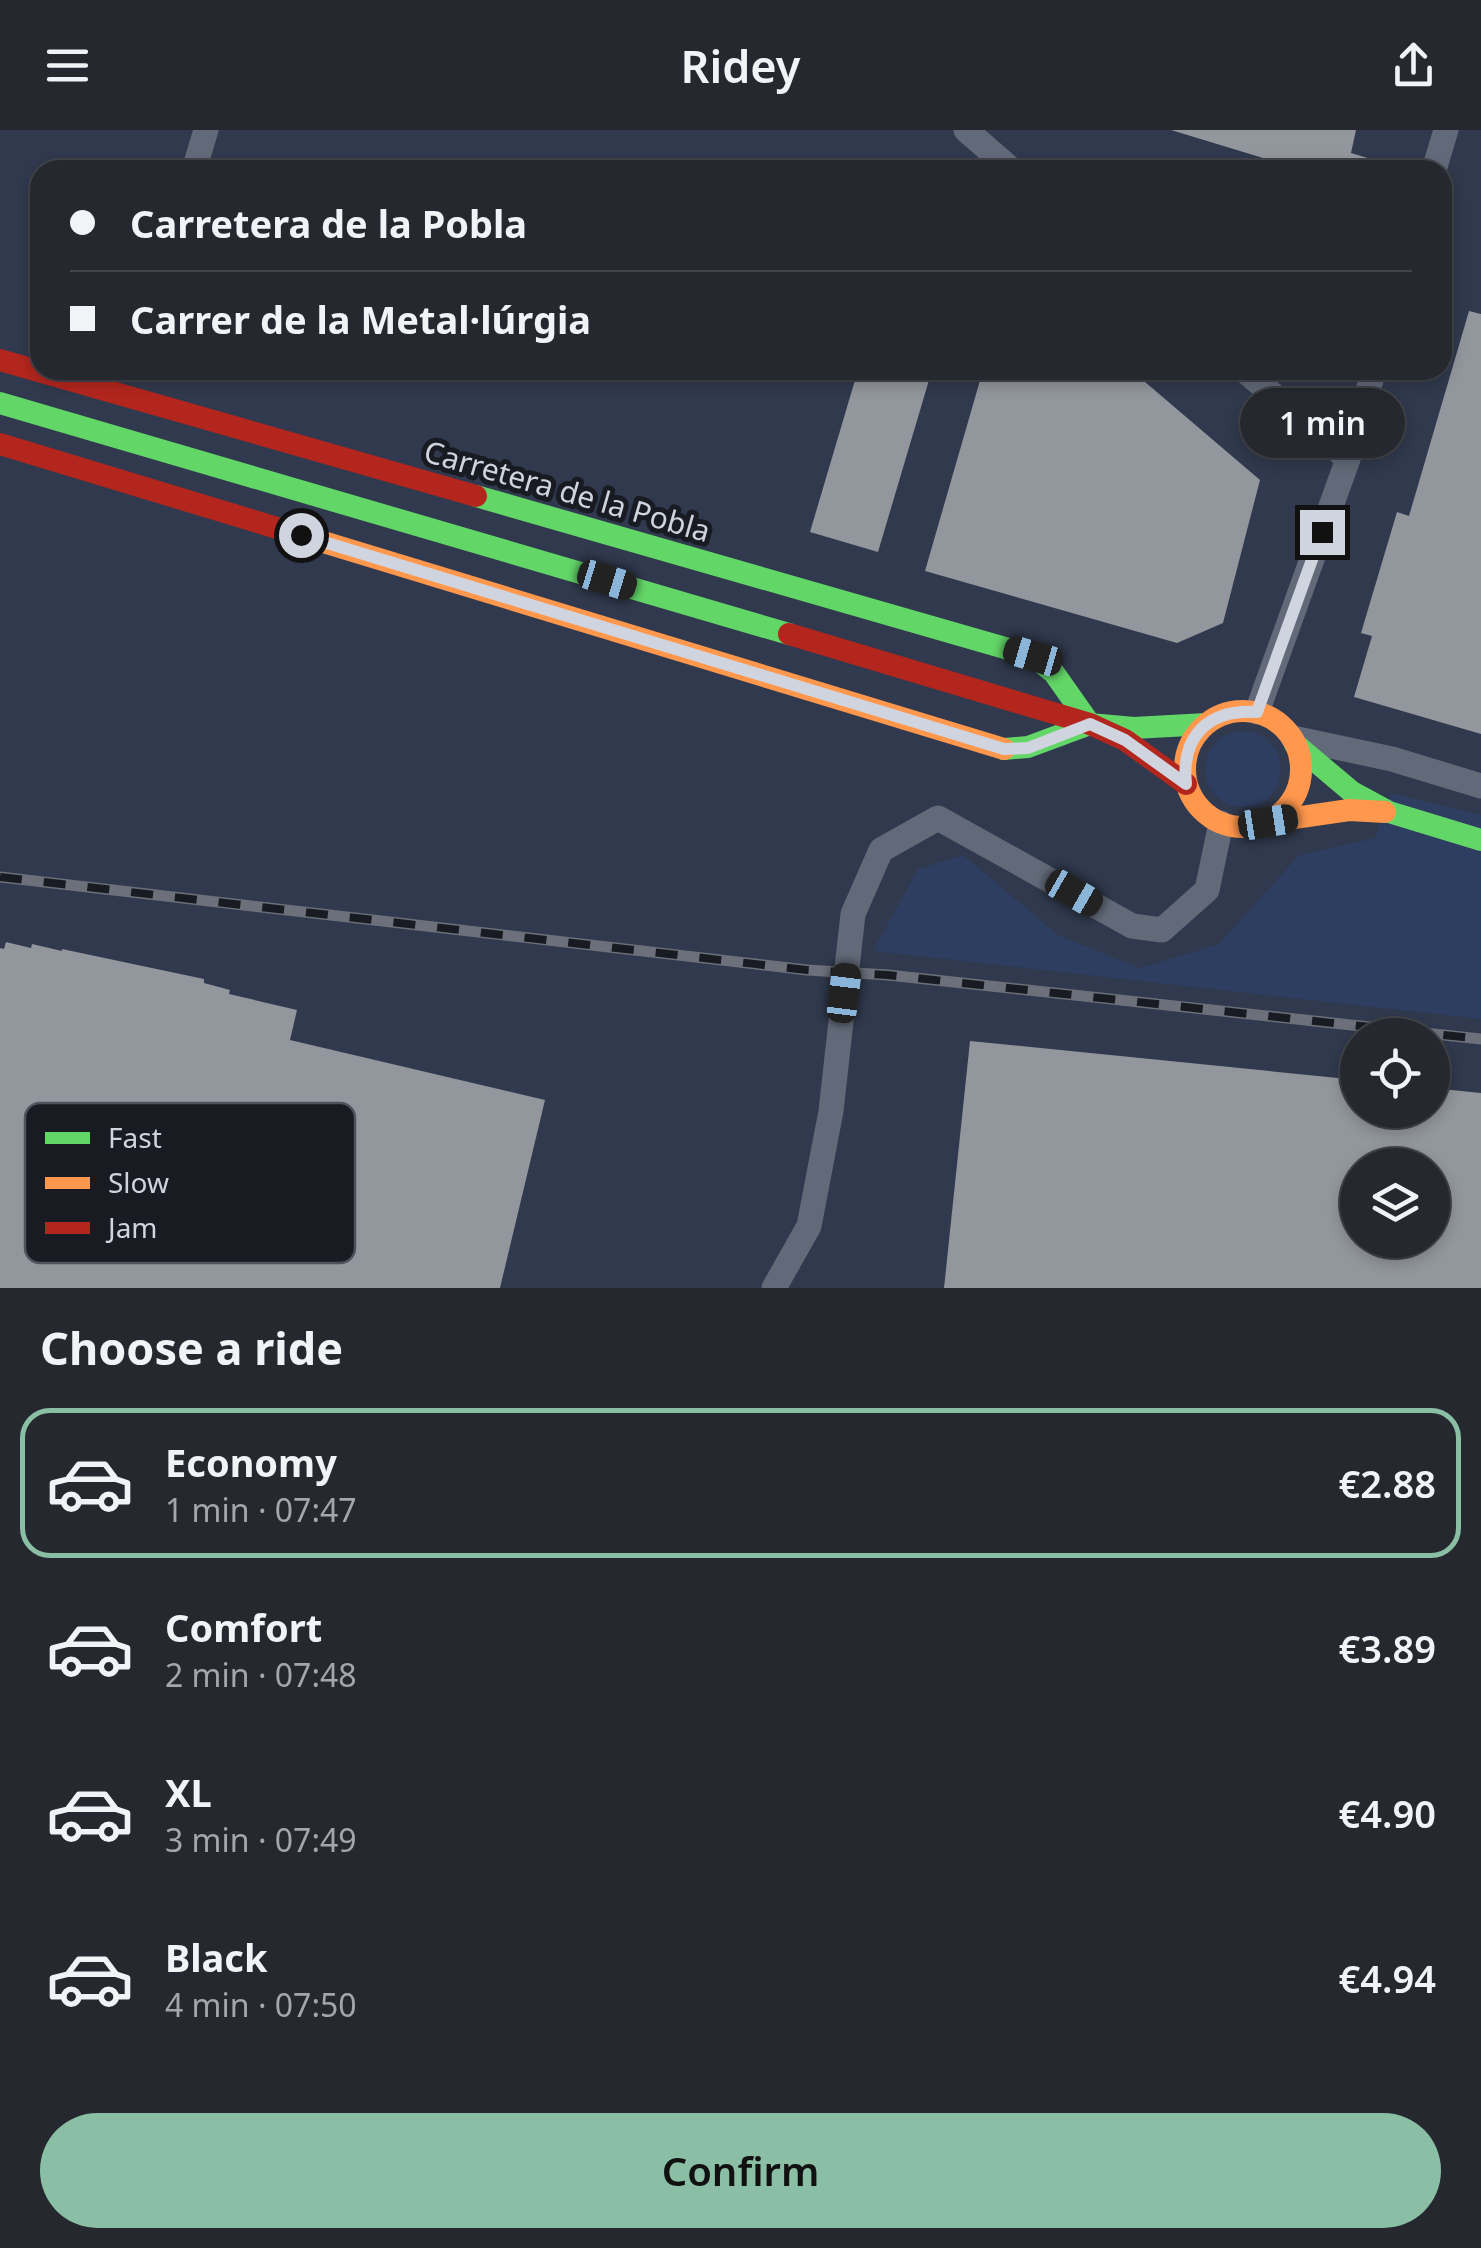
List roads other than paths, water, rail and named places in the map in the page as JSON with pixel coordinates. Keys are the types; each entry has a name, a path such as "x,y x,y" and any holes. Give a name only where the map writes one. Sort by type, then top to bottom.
{"street":[{"path":"197,160 206,130"},
{"path":"966,130 1000,160"},
{"path":"1437,160 1446,130"},
{"name":"Carretera de la Pobla","path":"0,360 30,369"},
{"name":"Carretera de la Pobla","path":"68,380 1033,656 1054,673 1090,724"},
{"path":"126,397 131,380"},
{"path":"1256,380 1348,460"},
{"path":"1257,712 1348,460 1371,380"},
{"name":"Carretera de la Pobla","path":"0,403 1090,724 1125,740 1186,784"},
{"name":"Carretera de la Pobla","path":"0,444 1004,749 1028,748 1090,724 1134,728 1206,724"},
{"path":"1389,812 1349,810 1236,828 1205,814 1194,801 1186,784 1188,751 1206,724 1222,714 1257,712 1283,726 1294,741 1352,792 1389,812 1481,840"},
{"path":"1294,741 1392,760 1481,786"},
{"path":"1268,822 1292,802 1299,788 1302,762 1294,741"},
{"path":"774,1288 809,1226 830,1111 853,914 881,850 938,818 1132,926 1162,930 1207,890 1221,823"}],"railway":[{"path":"0,877 807,970 888,975 1481,1039"}]}
